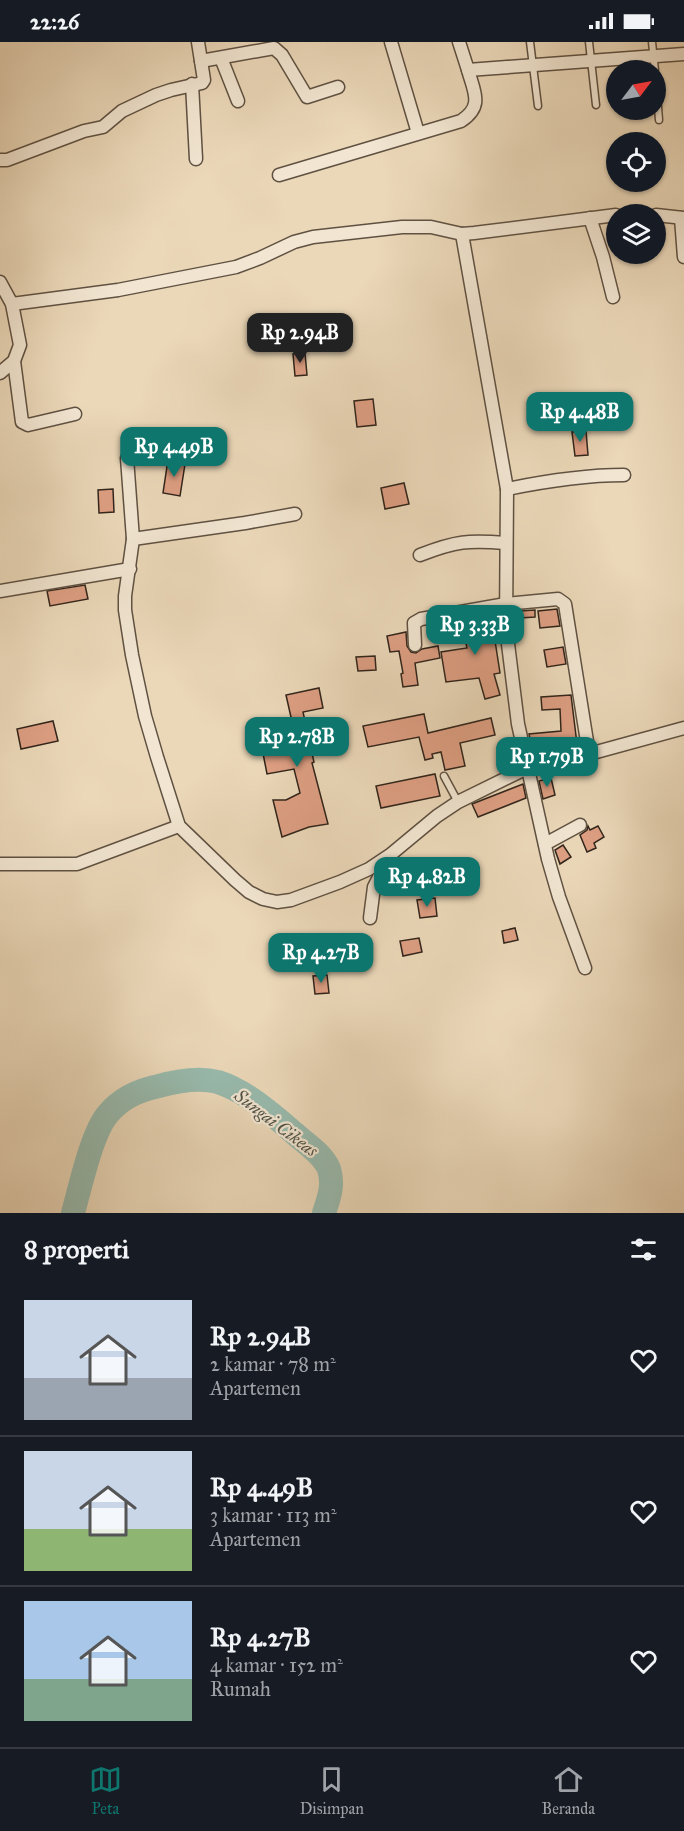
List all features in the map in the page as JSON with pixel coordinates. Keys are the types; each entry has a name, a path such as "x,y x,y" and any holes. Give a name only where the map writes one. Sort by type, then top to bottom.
{"street":[{"path":"0,160 7,160 84,131 103,127 122,111 171,90 202,82 204,80 198,42"},
{"path":"391,42 418,133"},
{"path":"279,175 460,121 470,115 476,107 476,96 459,42"},
{"path":"201,61 274,48 282,54 307,97 338,87"},
{"path":"468,70 684,54"},
{"path":"221,58 238,101"},
{"path":"192,84 196,159"},
{"path":"12,304 118,290 236,267 303,239 402,227 431,227 462,234 606,216"},
{"path":"666,216 682,218 684,257"},
{"path":"590,218 613,297"},
{"path":"462,234 507,489 506,604 511,675 527,768 545,844 559,897 585,968"},
{"path":"0,282 12,304 20,345 14,361 22,422 28,425 75,414"},
{"path":"0,373 14,361"},
{"path":"127,458 133,539 125,610 145,716 179,826 234,880 249,892 263,899 277,902 291,900 369,869 458,802 527,768 684,728"},
{"path":"507,489 567,478 624,475"},
{"path":"133,539 295,514"},
{"path":"420,555 459,542 506,543"},
{"path":"0,591 129,569"},
{"path":"415,645 413,628 417,621 506,604 558,599 565,604 589,754"},
{"path":"545,844 580,825"},
{"path":"0,864 77,864 179,826"},
{"path":"370,918 374,886 390,855"}],"lane":[{"path":"530,42 538,106"},
{"path":"589,42 596,105"},
{"path":"652,42 654,60"},
{"path":"444,776 458,802"}],"building":[{"path":"305,353 307,375 295,376 293,354"},
{"path":"373,399 376,425 357,427 354,401"},
{"path":"586,431 588,455 575,456 572,432"},
{"path":"168,460 185,464 180,496 163,493"},
{"path":"404,483 409,504 385,509 381,488"},
{"path":"113,489 114,512 99,513 98,490"},
{"path":"85,585 88,599 50,606 47,591"},
{"path":"557,609 560,626 540,628 538,611"},
{"path":"535,610 535,617 520,618 520,611"},
{"path":"491,615 500,673 494,674 500,695 485,699 479,678 446,682 441,652 467,648 461,620"},
{"path":"406,632 407,646 411,652 416,653 422,649 438,646 440,658 415,663 418,685 403,687 399,651 390,652 387,636"},
{"path":"563,647 566,664 547,667 544,650"},
{"path":"375,656 376,670 358,671 356,657"},
{"path":"319,688 323,708 303,712 314,762 312,763 328,824 309,827 282,837 273,800 286,800 300,793 294,769 267,774 261,743 289,737 287,727 293,726 286,695"},
{"path":"571,695 577,744 543,745 545,756 534,758 529,734 561,731 560,709 542,710 541,697"},
{"path":"424,714 428,733 491,718 495,735 460,743 465,766 445,770 441,752 432,754 433,758 425,760 419,737 368,747 363,726"},
{"path":"53,721 58,741 21,749 17,729"},
{"path":"435,774 440,796 381,808 376,786"},
{"path":"551,778 555,795 543,799 539,781"},
{"path":"523,784 526,798 478,817 472,804"},
{"path":"588,826 590,830 598,826 604,837 594,843 596,848 587,852 580,835 587,830"},
{"path":"563,845 571,857 560,864 555,850"},
{"path":"435,898 437,916 420,918 417,900"},
{"path":"515,928 518,940 504,943 502,931"},
{"path":"419,938 422,952 403,956 400,941"},
{"path":"327,975 329,993 315,994 313,976"}],"waterway":[{"name":"Sungai Cikeas","path":"73,1213 92,1147 102,1122 113,1108 144,1090 196,1080 218,1082 249,1097 318,1154 329,1169 331,1181 324,1213"}]}
